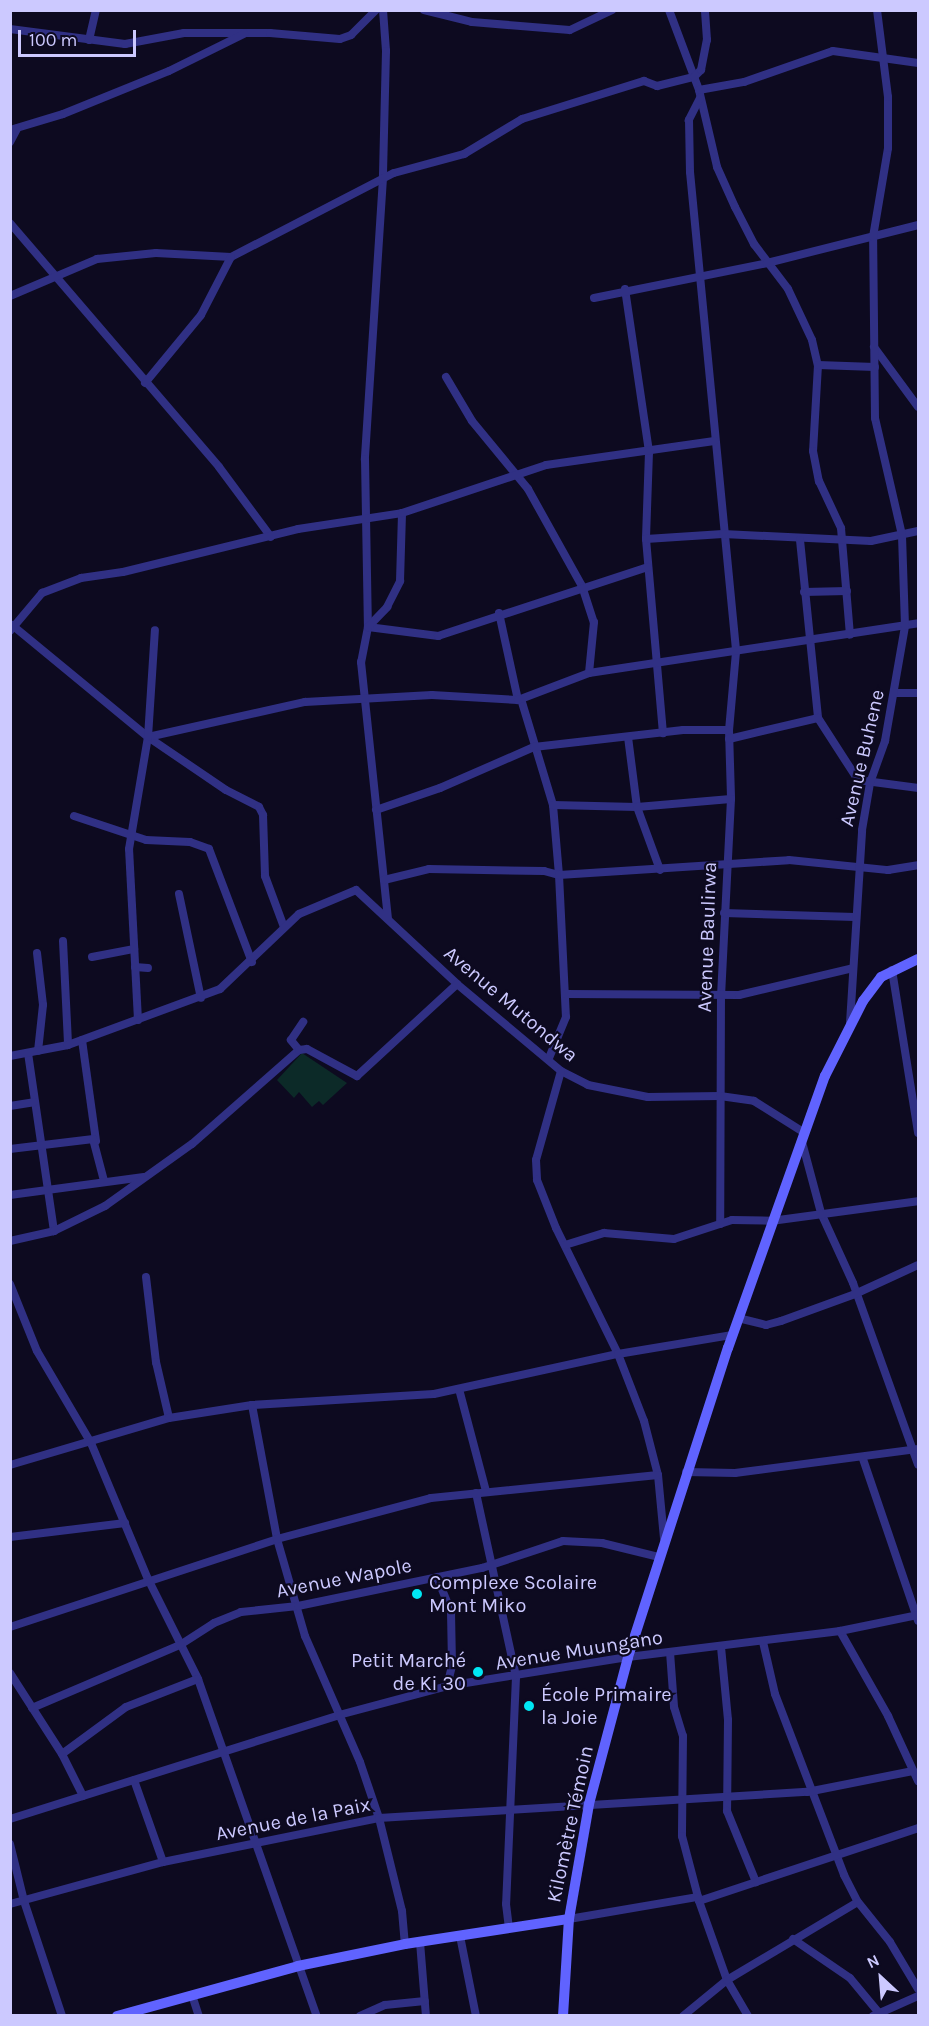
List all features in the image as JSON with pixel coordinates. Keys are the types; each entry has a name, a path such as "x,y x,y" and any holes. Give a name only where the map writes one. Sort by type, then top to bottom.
{"main road":[{"path":"892,970 918,959"},
{"name":"Kilomètre Témoin","path":"563,2016 569,1919 589,1804 628,1657 664,1539 771,1221 802,1137 850,1025 873,987 892,970"},
{"path":"121,2015 298,1966 405,1944 569,1919"}],"street":[{"path":"89,40 96,10"},
{"path":"10,29 125,44 184,33 246,33 340,39 351,35 376,10"},
{"path":"383,10 386,51 383,178 373,308 365,520 368,627 361,662 388,919"},
{"path":"423,10 471,22 570,30 612,10"},
{"path":"669,10 700,94 717,167 767,263 802,315 818,365 813,451 819,480 841,528 850,635"},
{"path":"10,296 54,275 97,259 156,254 231,257 383,178 464,154 522,119 644,81 657,86 694,77 701,70 707,40 705,10"},
{"name":"Avenue Buhene","path":"850,1025 857,867 870,783 885,741 905,626 902,535 875,418 873,237 888,148 888,97 880,57 877,10"},
{"path":"10,141 14,129 63,114 169,71 246,33"},
{"path":"700,94 744,82 827,52 918,63"},
{"name":"Avenue Baulirwa","path":"700,94 688,120 714,441 736,652 729,730 730,799 724,867 720,1224"},
{"path":"10,223 219,467 271,537"},
{"path":"594,298 625,289 767,263 918,225"},
{"path":"145,383 201,315 231,257"},
{"path":"625,289 649,452 646,539 663,733"},
{"path":"874,347 918,407"},
{"path":"818,365 874,367"},
{"path":"446,377 472,421 518,473 582,586 594,622 589,673"},
{"path":"10,1056 68,1045 201,998 229,984 252,963 284,927 267,888 263,815 259,807 226,790 148,737 12,627 42,593 77,579 123,572 271,537 402,513 546,465 714,441"},
{"path":"368,627 387,607 400,581 402,513"},
{"path":"646,539 723,534 800,540 871,541 918,531"},
{"path":"800,540 808,642 818,718 831,733 858,780 918,788"},
{"path":"368,627 438,636 499,613 648,567"},
{"path":"804,592 847,591"},
{"path":"499,613 519,699 553,805 566,1017 549,1058"},
{"path":"148,737 243,713 304,702 432,695 519,699 589,673 808,642 918,623"},
{"path":"138,1020 131,834 148,737 155,630"},
{"path":"895,693 918,693"},
{"path":"729,739 818,718"},
{"path":"376,810 440,789 534,747 663,733 729,730"},
{"path":"628,737 637,807 660,870"},
{"path":"553,805 637,807 730,799"},
{"path":"74,816 146,840 190,842 209,849 252,963"},
{"path":"384,880 429,869 543,871 559,875 724,867 789,861 888,870 918,866"},
{"name":"Avenue Mutondwa","path":"284,927 299,914 356,890 457,984 549,1058 561,1071 588,1085 648,1097 720,1096 754,1101 802,1137"},
{"path":"178,894 201,998"},
{"path":"724,913 855,917"},
{"path":"63,940 68,1045"},
{"path":"92,957 134,949"},
{"path":"37,953 43,1005 38,1051"},
{"path":"135,967 148,968"},
{"path":"565,994 765,992 853,968"},
{"path":"892,970 918,1133"},
{"path":"10,1241 54,1231 96,1212 192,1144 299,1050 307,1049 357,1076 457,984"},
{"path":"299,1050 291,1040 303,1022"},
{"path":"82,1040 104,1181"},
{"path":"28,1053 54,1231"},
{"path":"561,1071 535,1170 565,1245 618,1354 644,1421 658,1475 664,1539"},
{"path":"10,1106 34,1102"},
{"path":"10,1149 89,1137 96,1141"},
{"path":"802,1137 821,1213 916,1450 918,1465"},
{"path":"10,1194 145,1177"},
{"path":"565,1245 604,1233 674,1239 742,1219 771,1221 918,1201"},
{"path":"738,1318 766,1325 855,1294 918,1265"},
{"path":"146,1276 156,1362 168,1418"},
{"path":"10,1284 37,1351 91,1443 148,1579 198,1679 317,2016"},
{"path":"10,1465 91,1443 168,1418 252,1406 354,1401 459,1389 618,1354 732,1335"},
{"path":"459,1389 486,1491"},
{"path":"252,1406 276,1539 305,1635 379,1818 402,1911 405,1944"},
{"path":"686,1472 735,1473 863,1459 916,1450"},
{"path":"863,1459 918,1617"},
{"path":"10,1627 148,1579 276,1539 431,1498 658,1475"},
{"path":"476,1493 490,1566 516,1677 506,1904 509,1928"},
{"path":"10,1537 125,1523"},
{"name":"Avenue Wapole","path":"32,1708 180,1645 228,1616 298,1606 490,1566 563,1541 602,1543 659,1557"},
{"path":"437,1577 451,1612 452,1666 447,1686"},
{"name":"Avenue Muungano","path":"10,1819 339,1715 447,1686 516,1677 628,1657 840,1631 918,1617"},
{"path":"840,1631 888,1716 918,1781"},
{"path":"763,1642 775,1694 836,1856 858,1902 890,1942 918,1989"},
{"path":"721,1647 728,1720 725,1796 731,1823 756,1882"},
{"path":"670,1652 674,1707 683,1736 680,1799 682,1836 699,1899 727,1980 748,2016"},
{"path":"10,1673 62,1754 83,1796"},
{"path":"62,1754 126,1707 198,1679"},
{"name":"Avenue de la Paix","path":"10,1904 163,1862 379,1818 812,1791 913,1771"},
{"path":"134,1780 163,1862"},
{"path":"569,1919 699,1899 918,1828"},
{"path":"10,1844 24,1901 62,2016"},
{"path":"683,2016 727,1980 858,1902"},
{"path":"460,1936 476,2016"},
{"path":"793,1939 849,1978 876,2014 918,1996"},
{"path":"420,1942 426,2016"},
{"path":"192,1995 200,2016"},
{"path":"360,2016 385,2005 425,2001"}],"green space":[{"path":"302,1053 347,1083 323,1105 319,1101 312,1107 299,1092 294,1098 277,1080"}],"place":[{"name":"Complexe Scolaire Mont Miko","path":"417,1594"},
{"name":"Petit Marché de Ki 30","path":"478,1672"},
{"name":"École Primaire la Joie","path":"529,1706"}]}
